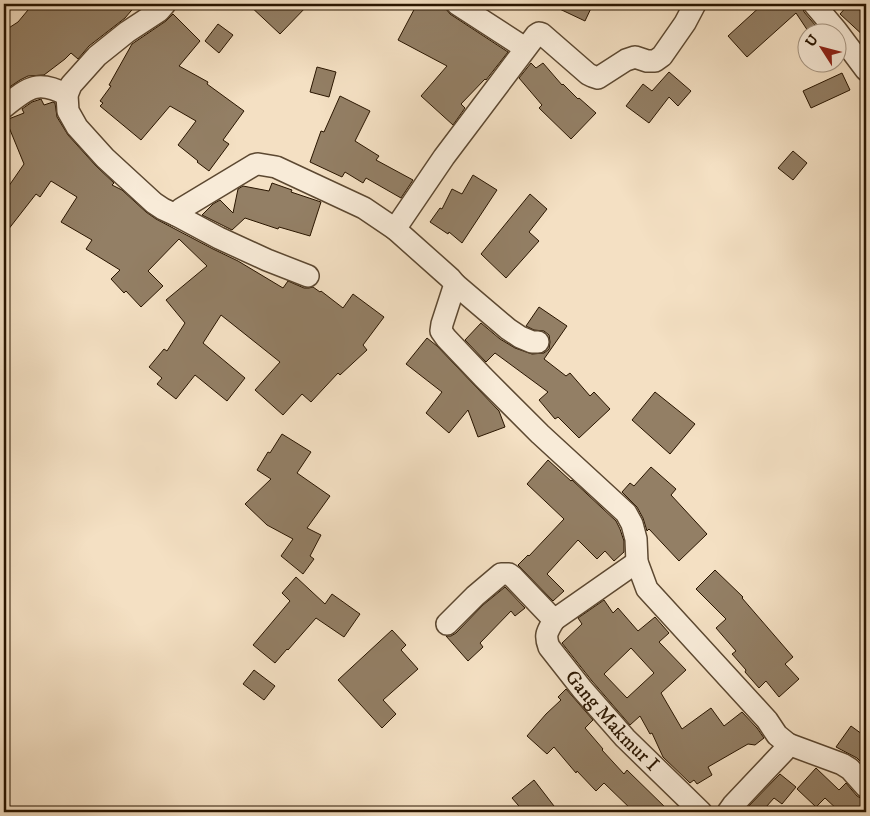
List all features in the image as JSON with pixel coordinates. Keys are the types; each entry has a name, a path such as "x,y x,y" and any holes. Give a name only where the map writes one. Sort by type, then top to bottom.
{"street":[{"path":"165,4 159,11 126,32 97,56 71,86 67,95 68,111 78,127 105,158 154,203 219,238 308,276"},
{"path":"457,4 525,48"},
{"path":"395,229 444,157 536,35 542,34 588,74 598,78 626,60 635,58 654,61 662,56 685,24 695,4"},
{"path":"814,4 866,70"},
{"path":"4,107 31,88 54,88 67,95"},
{"path":"176,215 181,209 254,165 258,164 276,168 364,208 395,229 508,329 520,337 532,342 538,342"},
{"path":"455,284 441,331 483,378 626,513 632,524 636,539 637,562 648,589 766,720 777,735 788,744 842,764 850,769 866,787"},
{"path":"447,624 475,596 501,574 506,573 514,577 554,620 637,562"},
{"name":"Gang Makmur I","path":"554,620 546,633 549,647 582,689 625,738 701,812"},
{"path":"728,812 784,751 788,744"}],"building":[{"path":"33,4 137,4 125,18 89,46 78,59 71,53 44,75 28,76 8,88 4,80 4,31 18,22"},
{"path":"248,4 309,4 280,34"},
{"path":"417,4 436,4 446,9 450,14 508,52 486,80 461,104 465,108 453,125 421,96 447,66 398,40"},
{"path":"549,4 593,4 585,21"},
{"path":"763,4 802,4 804,12 813,22 802,22 796,13 747,57 728,36"},
{"path":"849,4 857,4 866,12 866,38 840,14"},
{"path":"173,14 200,41 179,66 208,82 207,84 244,111 223,140 229,144 209,171 178,145 196,121 170,106 141,140 100,106 103,103 100,101 111,86 109,85 132,44 166,21"},
{"path":"218,24 233,35 219,53 205,41"},
{"path":"531,63 536,68 543,63 562,85 596,113 571,139 539,108 542,105 519,78"},
{"path":"317,67 336,72 329,97 310,92"},
{"path":"669,72 691,91 678,106 669,97 649,123 626,106 643,84 652,91"},
{"path":"842,73 850,90 811,108 803,91"},
{"path":"340,96 370,111 355,141 379,156 376,160 413,180 401,198 366,178 363,183 345,172 342,177 310,162 321,131 324,132"},
{"path":"41,99 44,105 55,103 57,117 68,135 114,183 112,185 122,190 156,219 238,261 283,288 288,281 304,288 313,287 343,308 353,294 384,317 363,345 367,350 340,375 338,373 311,402 302,394 283,415 255,390 280,362 221,315 203,343 245,378 227,401 195,375 176,399 157,384 162,378 149,367 164,349 167,351 185,323 166,300 207,266 179,239 148,271 163,286 141,307 111,279 120,270 86,249 92,240 61,222 77,197 51,181 40,197 36,194 4,235 4,193 24,164 6,120 24,113 22,109 32,102"},
{"path":"793,151 807,163 793,180 778,168"},
{"path":"473,175 497,190 462,243 449,232 448,234 430,222 440,208 442,209 452,189 462,194"},
{"path":"272,183 292,190 291,192 321,202 310,236 279,227 278,229 245,218 232,230 202,215 220,200 233,213 238,189 243,186 269,191"},
{"path":"530,194 547,209 529,232 539,241 506,278 481,254"},
{"path":"539,307 567,326 544,359 566,376 570,373 590,396 594,392 610,409 579,438 558,417 555,419 539,400 548,392 495,353 486,362 465,340 481,323 500,339 515,348 532,354 544,353 549,349 549,335 544,331 534,330 526,326"},
{"path":"427,338 437,346 499,411 505,427 478,437 468,410 449,433 426,413 442,392 406,364"},
{"path":"655,392 695,424 670,454 632,420"},
{"path":"282,434 311,452 297,473 330,496 307,528 321,535 310,556 314,559 303,574 281,556 293,539 267,525 245,504 271,479 257,470"},
{"path":"548,460 616,521 624,541 624,552 614,561 605,551 597,559 578,540 547,574 564,591 553,601 518,565 564,519 527,484"},
{"path":"651,467 676,489 671,495 707,534 679,561 649,529 647,531 637,507 622,492 630,483 634,486"},
{"path":"715,570 743,597 793,657 785,664 799,679 779,697 766,681 759,688 745,672 746,670 732,654 736,651 716,628 726,619 696,589"},
{"path":"296,577 325,604 332,594 360,614 344,637 316,618 275,663 253,645 290,601 282,593"},
{"path":"505,587 525,608 515,616 511,611 480,643 483,647 468,661 446,636 456,633 483,605"},
{"path":"604,600 613,613 618,608 638,631 655,617 669,633 659,642 686,670 661,693 682,729 711,708 724,726 742,712 764,738 755,745 748,744 708,767 712,775 697,784 694,780 690,783 663,757 652,733 650,734 640,716 630,725 562,643 582,624 578,618","holes":["631,648 654,673 627,698 604,674"]},
{"path":"392,630 406,645 401,650 418,669 383,700 396,714 382,728 338,680"},
{"path":"254,670 275,686 264,700 243,684"},
{"path":"566,689 593,720 585,728 602,750 624,774 627,770 670,812 634,812 604,783 596,791 577,771 576,773 554,747 547,754 527,736 561,700 558,697"},
{"path":"851,726 866,737 866,767 857,758 836,747"},
{"path":"816,768 839,790 846,783 857,796 866,799 866,812 840,812 825,798 816,807 797,789"},
{"path":"780,774 796,787 782,804 774,798 766,807 772,812 743,812"},
{"path":"534,780 554,806 547,812 524,812 512,798"}]}
